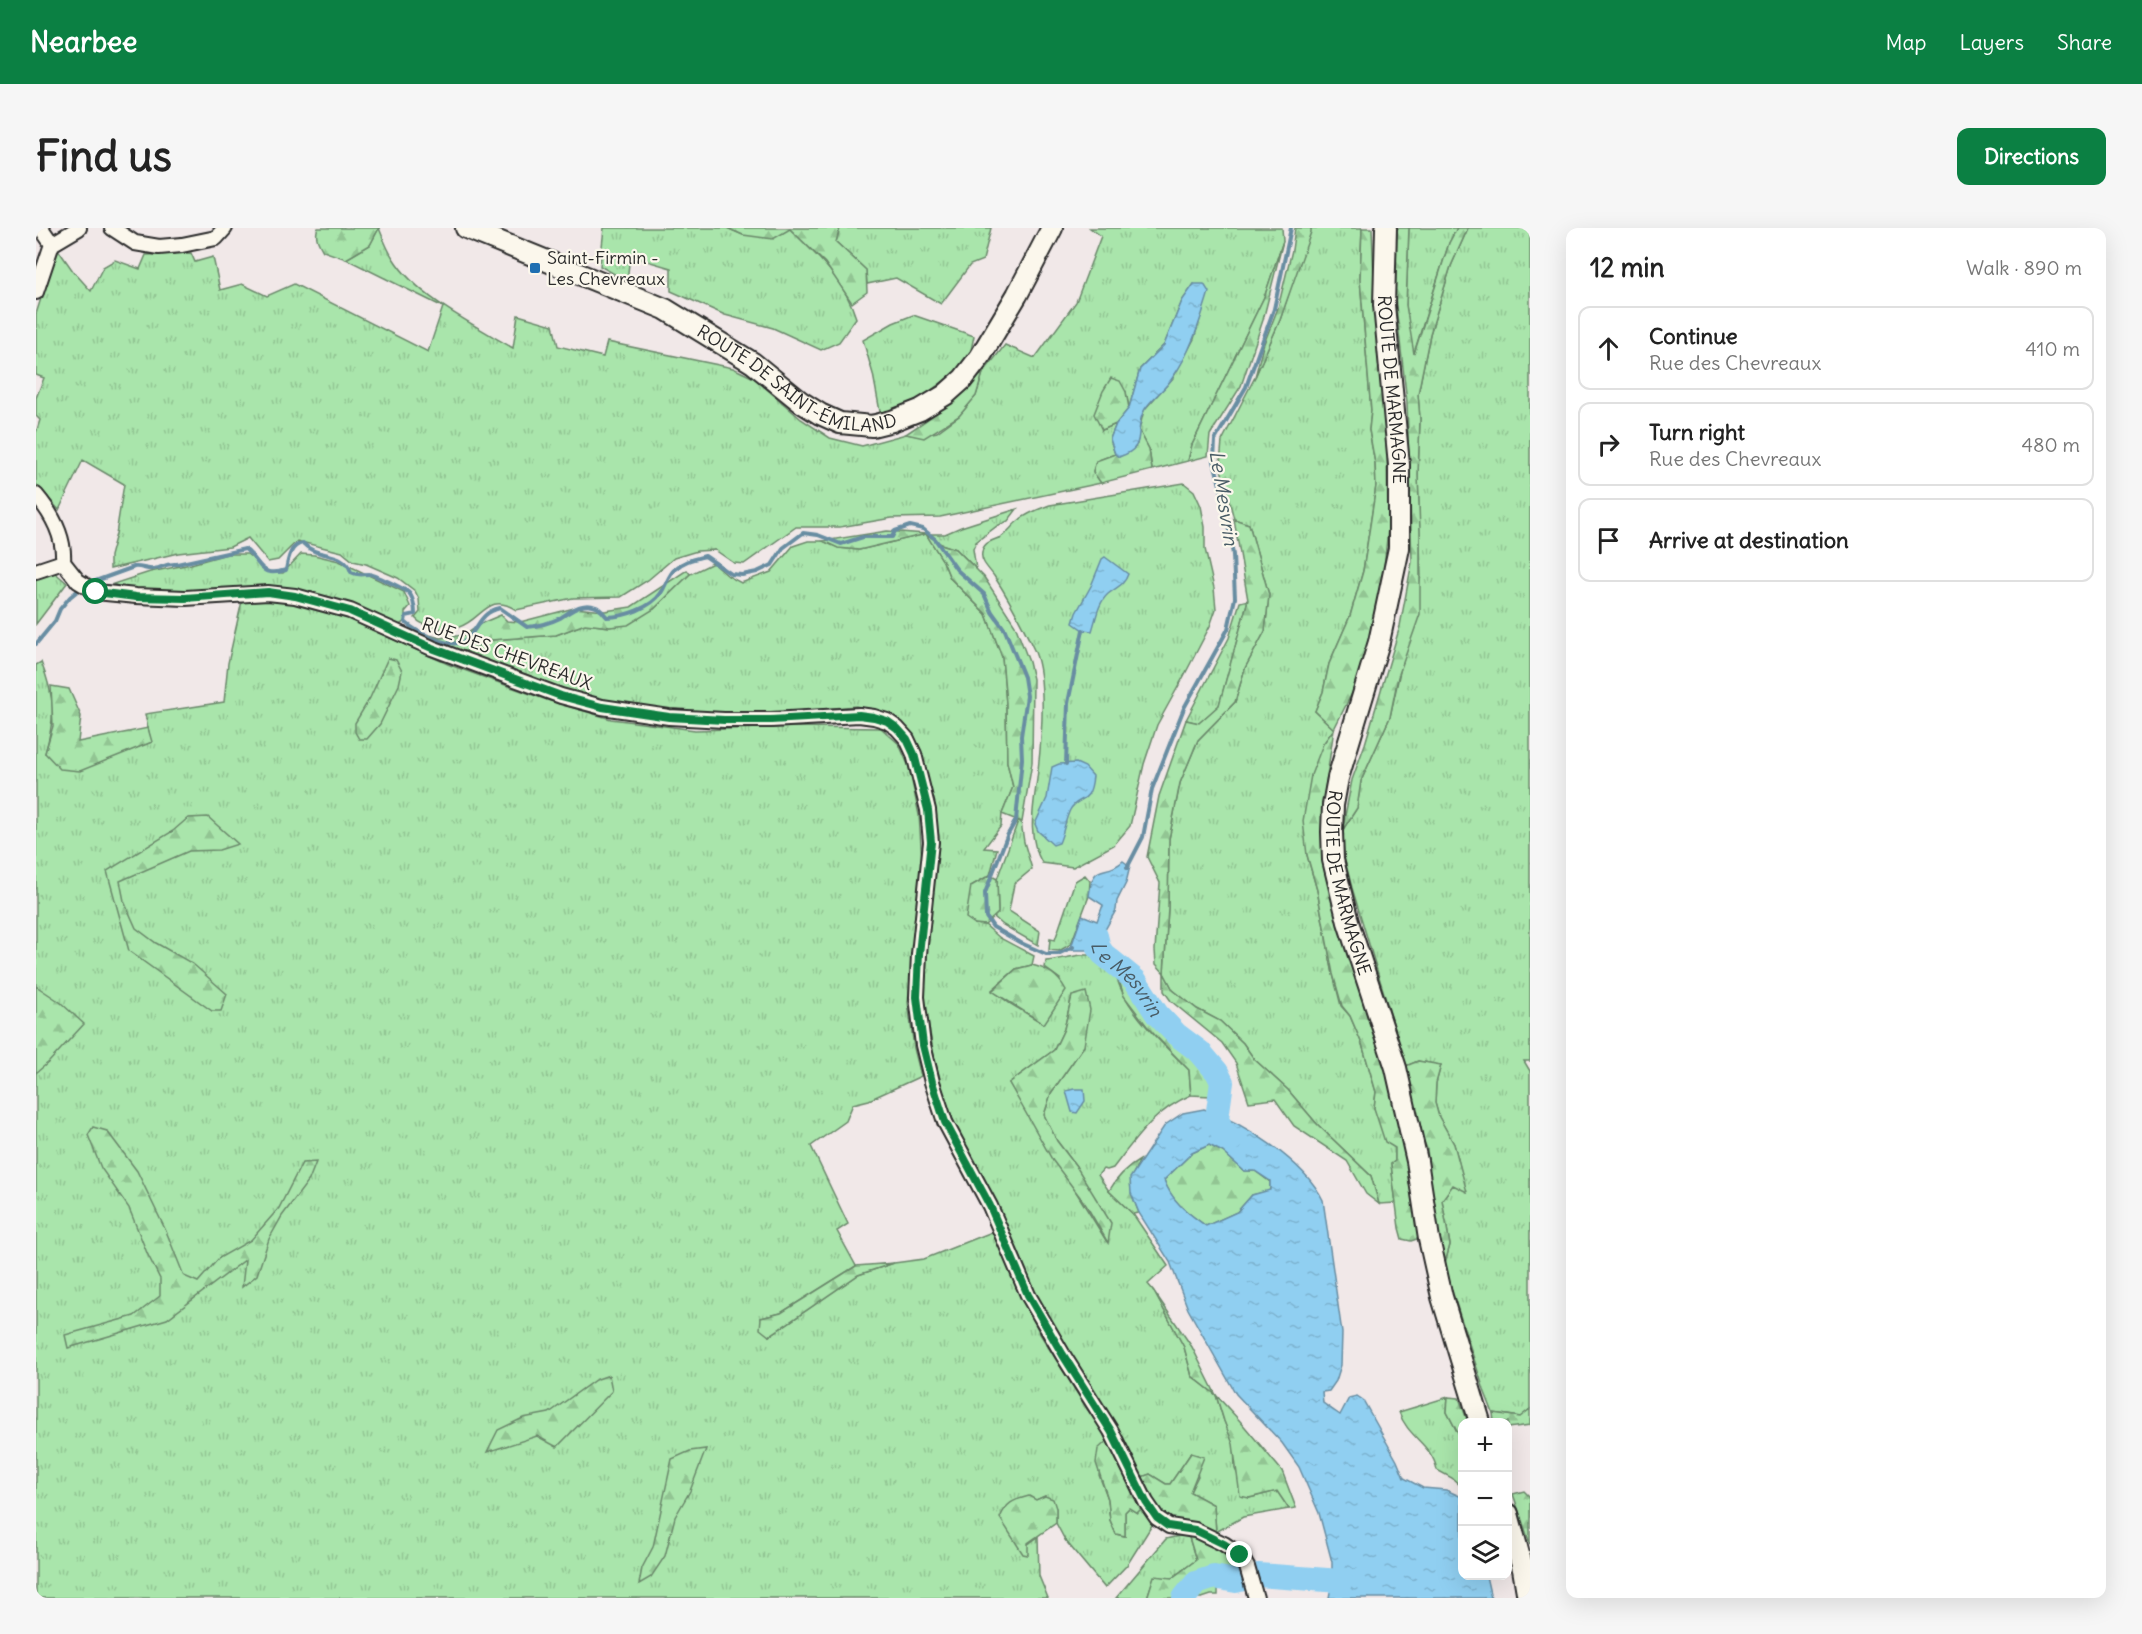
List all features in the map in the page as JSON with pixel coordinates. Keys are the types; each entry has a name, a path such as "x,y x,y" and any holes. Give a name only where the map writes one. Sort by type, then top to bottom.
{"main road":[{"name":"ROUTE DE SAINT-ÉMILAND","path":"466,228 665,309 753,363 801,402 820,414 840,423 872,426 920,410 945,395 963,378 985,348 1052,228"},
{"name":"ROUTE DE MARMAGNE","path":"1386,228 1384,305 1399,465 1399,548 1379,642 1338,778 1333,805 1334,860 1348,922 1396,1068 1417,1161 1429,1239 1442,1297 1479,1418"},
{"path":"1511,1526 1528,1598"}],"street":[{"path":"41,228 52,244"},
{"path":"36,292 52,244 79,228"},
{"path":"112,228 135,243 159,247 216,238 225,228"},
{"path":"36,495 46,507 60,534 64,553 63,562 36,571"},
{"name":"RUE DES CHEVREAUX","path":"63,562 78,581 96,592 136,597 185,598 268,592 295,596 350,611 432,648 561,696 602,707 669,717 724,720 859,715 887,721 897,728 907,739 914,754 928,810 931,842 919,954 917,997 923,1045 945,1122 990,1206 1028,1295 1111,1431 1146,1502 1157,1518 1168,1526 1195,1530 1224,1544 1240,1555 1247,1567 1254,1592"}],"green space":[{"path":"318,228 379,228 370,245 346,259 323,251 317,237"},
{"path":"379,228 393,258 416,285 447,309 513,348 518,315 553,325 558,346 603,357 607,342 733,368 754,378 801,419 830,438 862,446 906,434 918,436 937,432 959,416 976,396 983,373 1005,345 1035,358 1076,302 1101,236 1090,228 1282,228 1283,241 1265,295 1192,445 1188,461 1152,470 1149,449 1139,430 1144,410 1173,378 1194,339 1208,292 1194,284 1182,301 1164,345 1140,369 1129,408 1126,392 1102,430 1116,424 1110,439 1115,454 1096,461 1093,471 1101,483 940,517 892,518 840,527 796,527 744,564 734,563 715,550 697,551 674,558 648,580 621,597 573,598 516,610 506,605 492,605 467,623 450,629 430,626 417,620 415,618 420,612 419,599 415,591 398,578 353,561 342,552 297,541 278,560 268,562 248,538 230,547 178,553 110,569 110,556 124,484 83,460 59,510 36,484 36,433 40,420 36,416 36,398 44,378 36,375 36,314 57,248 91,291 103,267 115,260 140,269 146,255 191,253 195,262 213,257 220,290 242,284 267,296 294,284 428,352 443,307 346,259 370,245"},
{"path":"604,228 727,228 743,235 790,229 829,269 845,292 856,318 839,342 821,350 773,328 725,315 671,291 671,268 630,256 627,281 600,266"},
{"path":"727,228 840,228 836,242 866,270 867,292 852,303 825,263 790,229 773,239 743,235"},
{"path":"840,228 991,228 983,260 970,265 941,304 896,278 867,284 866,270 836,242"},
{"path":"1295,228 1311,228 1311,232 1280,320 1255,377 1263,346 1278,308"},
{"path":"1311,228 1362,228 1360,279 1371,411 1369,430 1375,463 1376,486 1363,571 1350,616 1329,664 1323,692 1315,711 1334,729 1323,744 1307,855 1317,890 1341,1006 1350,1016 1362,1044 1376,1092 1374,1108 1395,1148 1395,1161 1391,1164 1396,1203 1379,1204 1371,1176 1317,1124 1288,1090 1254,1059 1243,1043 1220,1021 1197,1009 1173,990 1164,973 1169,839 1180,783 1198,740 1235,702 1245,668 1265,631 1269,595 1249,524 1234,519 1220,465 1222,441 1255,377 1280,320"},
{"path":"1362,228 1372,228 1376,330 1387,445 1388,528 1383,577 1374,625 1352,693 1334,729 1315,711 1323,692 1329,664 1350,616 1363,571 1376,486 1375,463 1369,430 1371,411 1360,279"},
{"path":"1397,228 1409,228 1406,305 1414,354 1449,243 1457,228 1468,228 1451,266 1430,334 1418,394 1420,614 1398,677 1390,717 1361,781 1357,808 1342,831 1352,780 1400,626 1412,562 1407,402 1395,298"},
{"path":"1409,228 1457,228 1449,243 1413,356 1406,305"},
{"path":"1468,228 1530,228 1530,1061 1524,1061 1530,1071 1530,1409 1521,1417 1493,1413 1444,1266 1450,1245 1442,1200 1453,1184 1466,1191 1454,1144 1439,1117 1435,1103 1436,1083 1441,1065 1418,1061 1406,1066 1352,888 1344,857 1342,831 1357,808 1361,781 1390,717 1421,576 1418,394 1430,334 1451,266"},
{"path":"1283,241 1263,320 1241,386 1210,435 1208,456 1188,461 1192,445 1265,295"},
{"path":"913,315 974,336 970,355 954,373 925,395 902,410 881,417 873,374 863,340"},
{"path":"983,373 976,396 959,416 924,438 906,434 965,390"},
{"path":"1111,378 1120,381 1126,392 1129,408 1116,424 1102,430 1094,414"},
{"path":"1139,430 1149,449 1152,470 1101,483 1093,472 1096,461 1115,454 1119,457 1137,444"},
{"path":"1184,483 1194,491 1201,506 1205,527 1205,549 1214,588 1216,609 1210,626 1157,725 1144,764 1130,826 1114,845 1073,867 1042,863 1034,843 1032,822 1041,732 1042,697 1039,665 1016,613 984,562 983,549 986,544 1001,537 1025,516 1050,505"},
{"path":"1017,509 1008,521 997,526 976,542 973,549 976,569 956,549 941,544 927,535 943,561 950,578 986,614 1002,657 1006,703 1007,762 1013,787 1002,814 1001,826 984,848 997,849 990,875 971,886 975,924 985,925 1000,938 1034,956 1032,965 1016,969 992,990 1044,1024 1060,979 1045,968 1046,961 1082,955 1101,958 1113,970 1125,997 1139,1017 1189,1070 1191,1095 1178,1101 1157,1117 1138,1136 1113,1168 1103,1169 1098,1175 1109,1191 1133,1214 1168,1266 1148,1284 1184,1347 1192,1376 1216,1395 1234,1444 1235,1469 1249,1498 1277,1491 1289,1509 1243,1517 1216,1532 1214,1505 1190,1492 1198,1476 1191,1453 1170,1484 1150,1474 1139,1478 1115,1427 1035,1296 958,1134 944,1095 934,1056 924,998 937,830 921,751 910,733 895,717 856,706 767,714 692,714 597,703 459,654 491,640 556,635 585,624 610,627 654,609 690,574 713,563 728,576 741,583 771,572 793,546 808,541 823,541 839,548 859,550 926,534 945,534","holes":["1072,996 1084,1046 1051,1093 1044,1115 1057,1141 1076,1166 1107,1242 1009,1083 1054,1050 1064,1029"]},
{"path":"1234,519 1249,524 1269,595 1265,631 1245,668 1235,702 1198,740 1180,783 1169,839 1164,973 1156,964 1155,950 1160,883 1147,857 1159,796 1186,720 1199,723 1219,705 1248,600"},
{"path":"887,531 926,534 859,550 838,548 823,541"},
{"path":"926,534 941,544 956,549 984,577 1015,625 1029,662 1033,679 1032,763 1022,822 1002,814 1013,787 1007,762 1006,703 1002,657 986,614 950,578 943,561"},
{"path":"227,554 247,554 263,568 276,573 283,573 301,554 339,561 404,592 410,606 405,612 405,621 398,626 347,605 124,589 113,584 150,572"},
{"path":"687,570 690,574 654,609 628,625 610,627 585,624 556,635 491,640 459,654 410,632 415,631 440,638 465,635 482,623 501,615 507,621 520,622 574,608 605,611 631,607"},
{"path":"53,571 67,583 36,624 36,579"},
{"path":"269,600 304,603 342,616 450,665 547,700 611,719 695,730 801,727 881,728 899,744 909,767 919,815 922,861 908,1002 914,1048 921,1076 869,1100 853,1104 846,1121 811,1146 848,1224 837,1231 856,1266 781,1313 761,1318 769,1336 858,1275 894,1263 924,1259 992,1232 1040,1334 1087,1409 1109,1439 1099,1475 1108,1499 1110,1520 1116,1534 1125,1536 1125,1512 1129,1508 1143,1507 1154,1522 1127,1565 1105,1588 1065,1540 1056,1523 1056,1508 1045,1496 1036,1500 1028,1544 1038,1537 1039,1576 1048,1598 36,1598 36,665 41,662 51,697 51,728 45,753 128,751 151,742 145,714 224,702 228,663 242,601"},
{"path":"1248,600 1219,706 1199,723 1186,720 1229,638 1240,602"},
{"path":"388,658 396,660 402,671 399,685 380,724 367,739 359,739 355,732 355,723 370,698"},
{"path":"51,686 69,689 81,716 78,742 148,728 152,742 80,771 60,769 45,753 53,726"},
{"path":"1334,729 1323,802 1325,858 1401,1127 1420,1238 1411,1241 1402,1239 1399,1228 1391,1164 1395,1161 1395,1148 1385,1142 1374,1108 1376,1092 1362,1044 1350,1016 1342,1006 1333,974 1317,890 1307,855 1303,821 1311,775 1323,744"},
{"path":"208,817 238,844 219,850 189,851 120,881 124,901 136,928 156,943 193,964 227,994 221,1011 212,1011 129,951 107,871 173,831 188,818"},
{"path":"1018,821 1021,822 1032,869 1014,884 1009,911 1040,931 1038,945 1003,925 994,917 998,913 997,879"},
{"path":"990,875 997,879 998,913 985,925 975,924 966,918 971,886"},
{"path":"1085,875 1090,881 1089,896 1071,944 1059,951 1049,950 1050,939 1055,940 1075,881"},
{"path":"1103,958 1124,966 1154,1015 1179,1044 1193,1056 1225,1076 1229,1090 1226,1098 1222,1100 1211,1096 1191,1095 1189,1070 1150,1030 1124,996 1118,977"},
{"path":"1032,965 1052,973 1066,990 1044,1024 992,991 1016,969"},
{"path":"1164,973 1173,990 1197,1009 1220,1021 1243,1043 1254,1059 1288,1090 1317,1124 1371,1176 1379,1204 1366,1194 1347,1161 1294,1126 1275,1099 1249,1102 1236,1063 1222,1043 1171,1001 1164,991"},
{"path":"36,986 60,1002 84,1024 36,1073"},
{"path":"1086,992 1090,1010 1084,1046 1051,1093 1044,1115 1057,1141 1076,1166 1111,1223 1108,1243 1086,1205 1053,1161 1009,1083 1054,1050 1064,1029 1072,996"},
{"path":"1418,1061 1441,1065 1436,1083 1435,1103 1439,1117 1454,1144 1467,1192 1453,1185 1442,1200 1450,1245 1444,1266 1435,1228 1427,1149 1416,1122 1406,1066"},
{"path":"93,1127 107,1131 137,1171 166,1231 184,1276 198,1282 219,1258 251,1240 279,1208 302,1163 316,1162 309,1180 282,1216 269,1239 257,1275 242,1287 245,1260 167,1319 68,1348 65,1335 134,1316 160,1296 160,1279 129,1208 101,1168 88,1135"},
{"path":"1209,1145 1223,1152 1244,1171 1255,1171 1270,1182 1270,1191 1252,1195 1237,1212 1206,1226 1176,1201 1164,1180 1192,1153"},
{"path":"1140,1160 1130,1186 1139,1213 1133,1214 1109,1191 1122,1173"},
{"path":"894,1263 858,1275 769,1336 760,1329 761,1318 781,1313 856,1266"},
{"path":"1153,1290 1192,1347 1216,1395 1192,1376 1184,1347"},
{"path":"609,1375 612,1391 557,1447 537,1436 487,1452 498,1430 523,1418 549,1413 595,1380"},
{"path":"1216,1395 1282,1471 1296,1508 1289,1509 1277,1491 1249,1498 1240,1496 1233,1444"},
{"path":"1448,1397 1447,1412 1458,1433 1458,1483 1437,1470 1430,1454 1408,1428 1399,1412"},
{"path":"1448,1397 1459,1398 1466,1418 1458,1418 1458,1433 1447,1412"},
{"path":"1530,1409 1530,1425 1512,1427 1512,1418 1494,1418 1493,1413 1520,1417"},
{"path":"1109,1439 1143,1507 1137,1513 1129,1508 1125,1512 1125,1536 1116,1534 1110,1520 1108,1499 1096,1463 1098,1449"},
{"path":"706,1449 690,1491 675,1517 665,1556 651,1577 639,1584 642,1568 653,1547 672,1459 690,1451"},
{"path":"1191,1453 1204,1457 1190,1492 1214,1505 1216,1532 1192,1524 1168,1521 1160,1514 1139,1478 1150,1474 1170,1484"},
{"path":"1524,1491 1530,1497 1530,1544 1513,1494"},
{"path":"1029,1496 1036,1500 1045,1496 1053,1499 1056,1508 1056,1523 1028,1543 1028,1555 1023,1554 1000,1518 1011,1503"},
{"path":"1188,1534 1196,1560 1172,1578 1154,1577 1147,1598 1116,1598 1166,1539"},
{"path":"1188,1534 1217,1544 1241,1567 1246,1576 1218,1584 1218,1595 1202,1598 1147,1598 1154,1576 1172,1578 1196,1560"}],"water":[{"path":"1194,284 1204,284 1209,292 1190,347 1170,381 1141,416 1139,437 1134,448 1119,457 1115,454 1110,439 1116,424 1129,408 1140,369 1164,345 1182,301"},
{"path":"1105,557 1128,574 1122,584 1108,594 1102,602 1092,631 1083,630 1073,623 1076,613"},
{"path":"1076,763 1085,767 1093,776 1092,786 1084,799 1073,805 1059,843 1053,845 1038,831 1035,824 1047,798 1052,767 1059,764"},
{"path":"1123,861 1130,866 1116,910 1105,930 1104,943 1093,950 1070,950 1082,915 1097,921 1103,905 1089,896 1093,877"},
{"path":"1084,1089 1085,1101 1077,1113 1072,1112 1066,1091"},
{"path":"1204,1109 1220,1115 1271,1145 1302,1171 1314,1185 1323,1200 1342,1333 1341,1365 1336,1381 1329,1391 1322,1392 1323,1403 1340,1415 1349,1398 1357,1396 1363,1400 1404,1478 1423,1488 1446,1490 1458,1495 1458,1580 1487,1580 1491,1598 1329,1598 1332,1562 1319,1513 1299,1467 1282,1443 1236,1394 1188,1309 1170,1262 1139,1213 1131,1193 1130,1178 1165,1125 1183,1113","holes":["1209,1145 1223,1152 1244,1171 1255,1171 1270,1181 1270,1190 1252,1195 1237,1212 1206,1226 1176,1201 1164,1180 1192,1153"]}],"waterway":[{"name":"Le Mesvrin","path":"1127,868 1143,837 1152,789 1184,708 1228,629 1235,598 1233,555 1225,505 1214,461 1215,440 1246,387 1274,309 1291,228"},
{"path":"90,583 134,567 157,568 245,549 266,571 277,572 286,570 292,550 303,543 315,551 343,560 353,573 372,575 408,592 415,614 406,616 405,622 434,639 460,643 471,635 488,613 500,608 527,627 552,621 586,605 597,608 607,617 629,613 657,598 678,566 705,556 731,574 742,575 757,572 772,565 783,548 803,533 818,535 841,544 863,537 892,537 895,531 910,526 923,529 935,539 957,570 984,594 992,612 1005,630 1024,677 1027,696 1021,736 1022,759 1016,820 1007,836 985,893 986,917 993,927 1046,954 1058,954 1073,947"},
{"path":"36,644 55,621 60,609 81,588"},
{"path":"1066,764 1068,703 1083,630"},
{"name":"Le Mesvrin","path":"1096,936 1103,954 1135,980 1157,1014 1176,1034 1200,1052 1217,1072 1222,1082 1217,1118 1222,1131 1232,1139"},
{"name":"Le Mesvrin","path":"1184,1598 1196,1583 1214,1577 1236,1581 1258,1575 1341,1581"}],"place":[{"name":"Saint-Firmin - Les Chevreaux","path":"535,268"}],"route":[{"path":"96,592 136,597 185,598 268,592 295,596 350,611 432,648 561,696 602,707 669,717 724,720 859,715 887,721 897,728 907,739 914,754 928,810 931,842 919,954 917,997 923,1045 945,1122 999,1224 1028,1295 1111,1431 1146,1502 1157,1518 1168,1526 1195,1530 1224,1544 1240,1555"}]}
